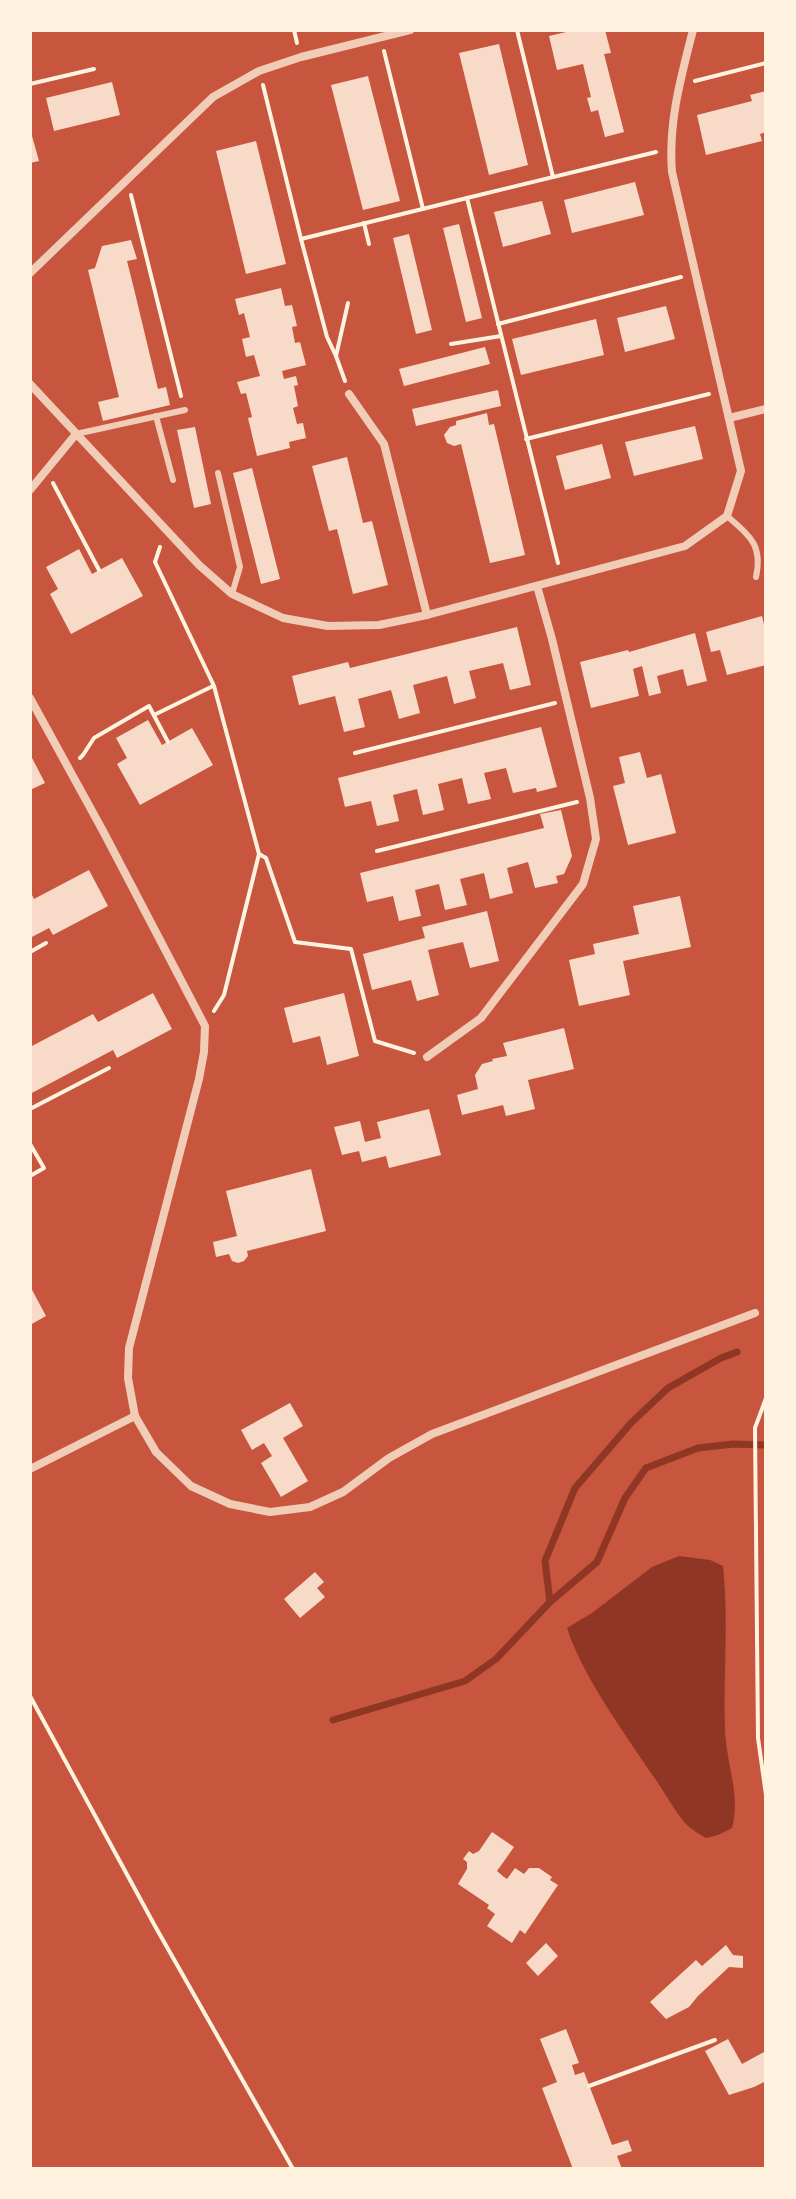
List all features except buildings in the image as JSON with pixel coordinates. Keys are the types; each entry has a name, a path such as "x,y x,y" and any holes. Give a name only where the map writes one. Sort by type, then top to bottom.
{"street":[{"path":"30,273 213,97 259,71 301,57 410,30"},
{"path":"30,384 199,565 232,594 283,618 328,626 379,625 685,546 727,516 741,471 672,172 670,149 679,85 693,30"},
{"path":"349,394 384,444 427,615"},
{"path":"729,418 766,409"},
{"path":"30,490 76,434"},
{"path":"427,1057 481,1018 583,884 596,839 590,798 537,586"},
{"path":"30,698 205,1026 199,1079 129,1348 128,1378 135,1416 156,1452 191,1486 230,1504 270,1512 310,1507 343,1492 389,1458 432,1434 755,1313"},
{"path":"30,1469 135,1416"}],"lane":[{"path":"76,434 185,410"},
{"path":"156,416 173,480"},
{"path":"218,473 240,567 232,594"},
{"path":"727,516 745,531 755,545 760,561 756,577"}],"path":[{"path":"517,30 553,177"},
{"path":"381,37 423,209"},
{"path":"679,85 766,63"},
{"path":"30,84 94,69"},
{"path":"259,71 327,337 349,394"},
{"path":"301,239 670,149"},
{"path":"127,181 185,410"},
{"path":"467,198 554,550"},
{"path":"364,223 369,244"},
{"path":"498,324 695,273"},
{"path":"336,356 348,303"},
{"path":"451,344 501,336"},
{"path":"526,439 723,391"},
{"path":"46,470 99,570"},
{"path":"166,531 155,562 214,686 259,854 224,995 205,1026"},
{"path":"154,715 214,686"},
{"path":"355,753 566,701"},
{"path":"68,766 83,755 94,738 149,706 168,742"},
{"path":"377,851 590,798"},
{"path":"259,854 266,858 295,942 351,949 375,1041 427,1057"},
{"path":"30,952 46,943"},
{"path":"30,1109 109,1068"},
{"path":"30,1144 44,1168 30,1176"},
{"path":"766,1398 755,1428 758,1738 766,1795"},
{"path":"30,1696 155,1926 293,2169"},
{"path":"589,2086 715,2040"}],"shaded area":[{"path":"679,1556 710,1560 723,1566 726,1607 725,1729 735,1803 732,1828 706,1838 681,1818 616,1721 583,1665 567,1628 652,1567"}],"waterway":[{"path":"550,1602 545,1561 575,1488 631,1423 668,1388 737,1352"},
{"path":"333,1720 465,1681 496,1659 550,1602 597,1562 625,1498 646,1468 698,1448 733,1444 766,1445"}]}
